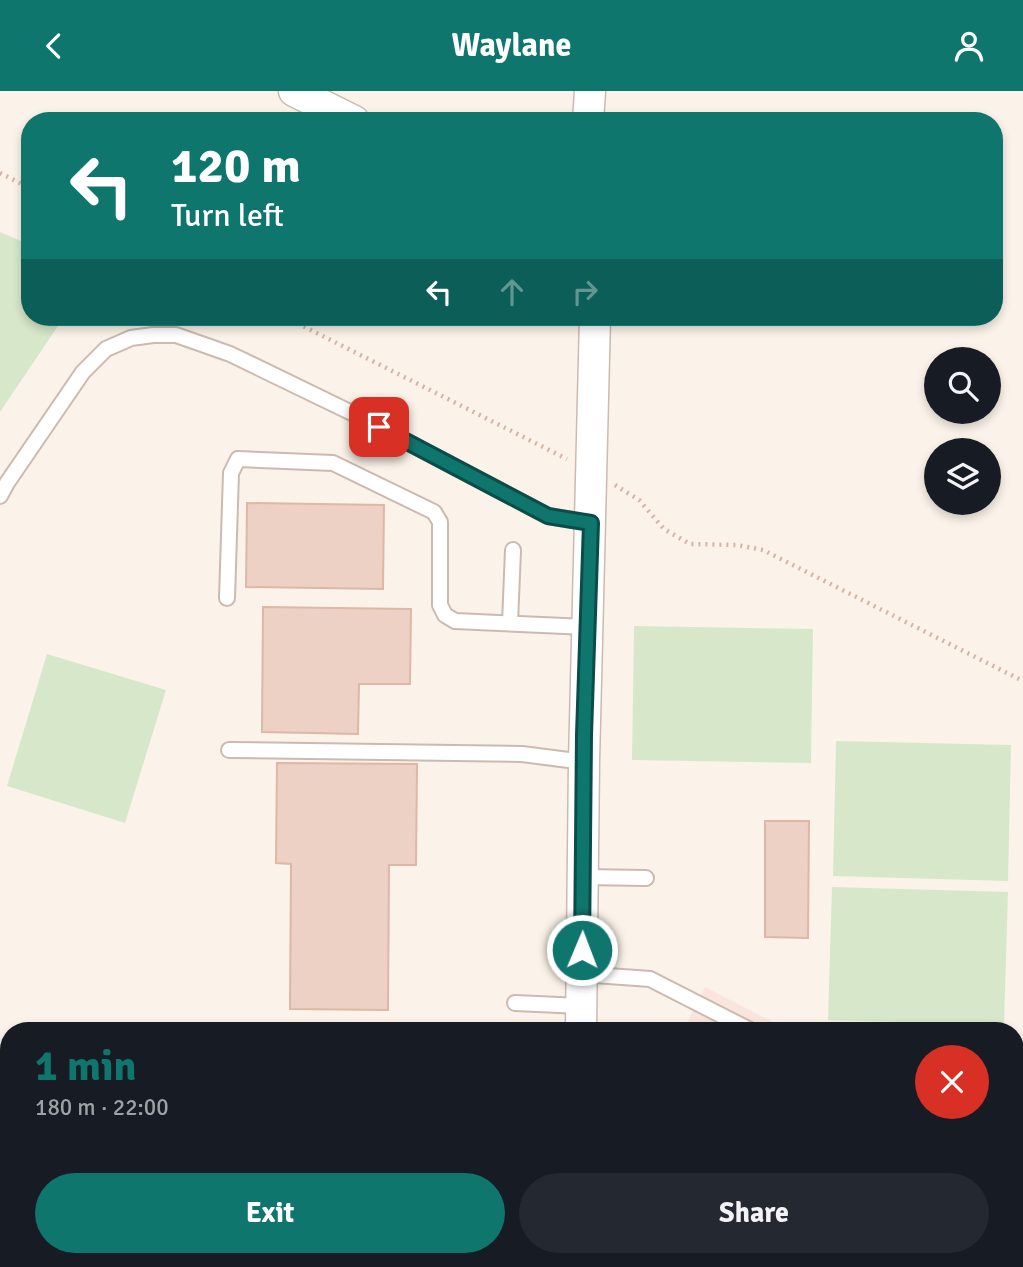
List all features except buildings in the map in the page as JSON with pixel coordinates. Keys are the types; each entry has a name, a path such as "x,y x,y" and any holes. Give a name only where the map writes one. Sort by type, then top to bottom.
{"street":[{"path":"294,91 336,112"},
{"path":"589,112 590,91"},
{"path":"581,1018 584,762 595,326"}],"lane":[{"path":"0,496 83,372 106,349 131,338 153,334 176,335 230,354 354,414 548,516 591,523"},
{"path":"227,598 230,473 238,459 333,463 434,512 440,522 440,605 445,615 455,621 587,627"},
{"path":"510,623 513,550"},
{"path":"229,750 522,754 584,762"},
{"path":"583,877 646,878"},
{"path":"581,974 650,979 721,1022"},
{"path":"515,1003 581,1018"}],"path":[{"path":"0,173 21,184"},
{"path":"303,326 630,493 664,529 690,544 737,545 763,550 1023,681"}],"shaded area":[{"path":"705,987 773,1022 688,1022"}],"green space":[{"path":"0,232 21,241 21,326 58,326 0,412"},
{"path":"634,626 813,629 811,763 632,760"},
{"path":"47,654 166,690 125,823 7,786"},
{"path":"836,741 1011,745 1008,881 833,876"},
{"path":"832,887 1008,892 1004,1022 828,1020"}],"route":[{"path":"379,427 548,516 591,523 584,735 582,950"}]}
